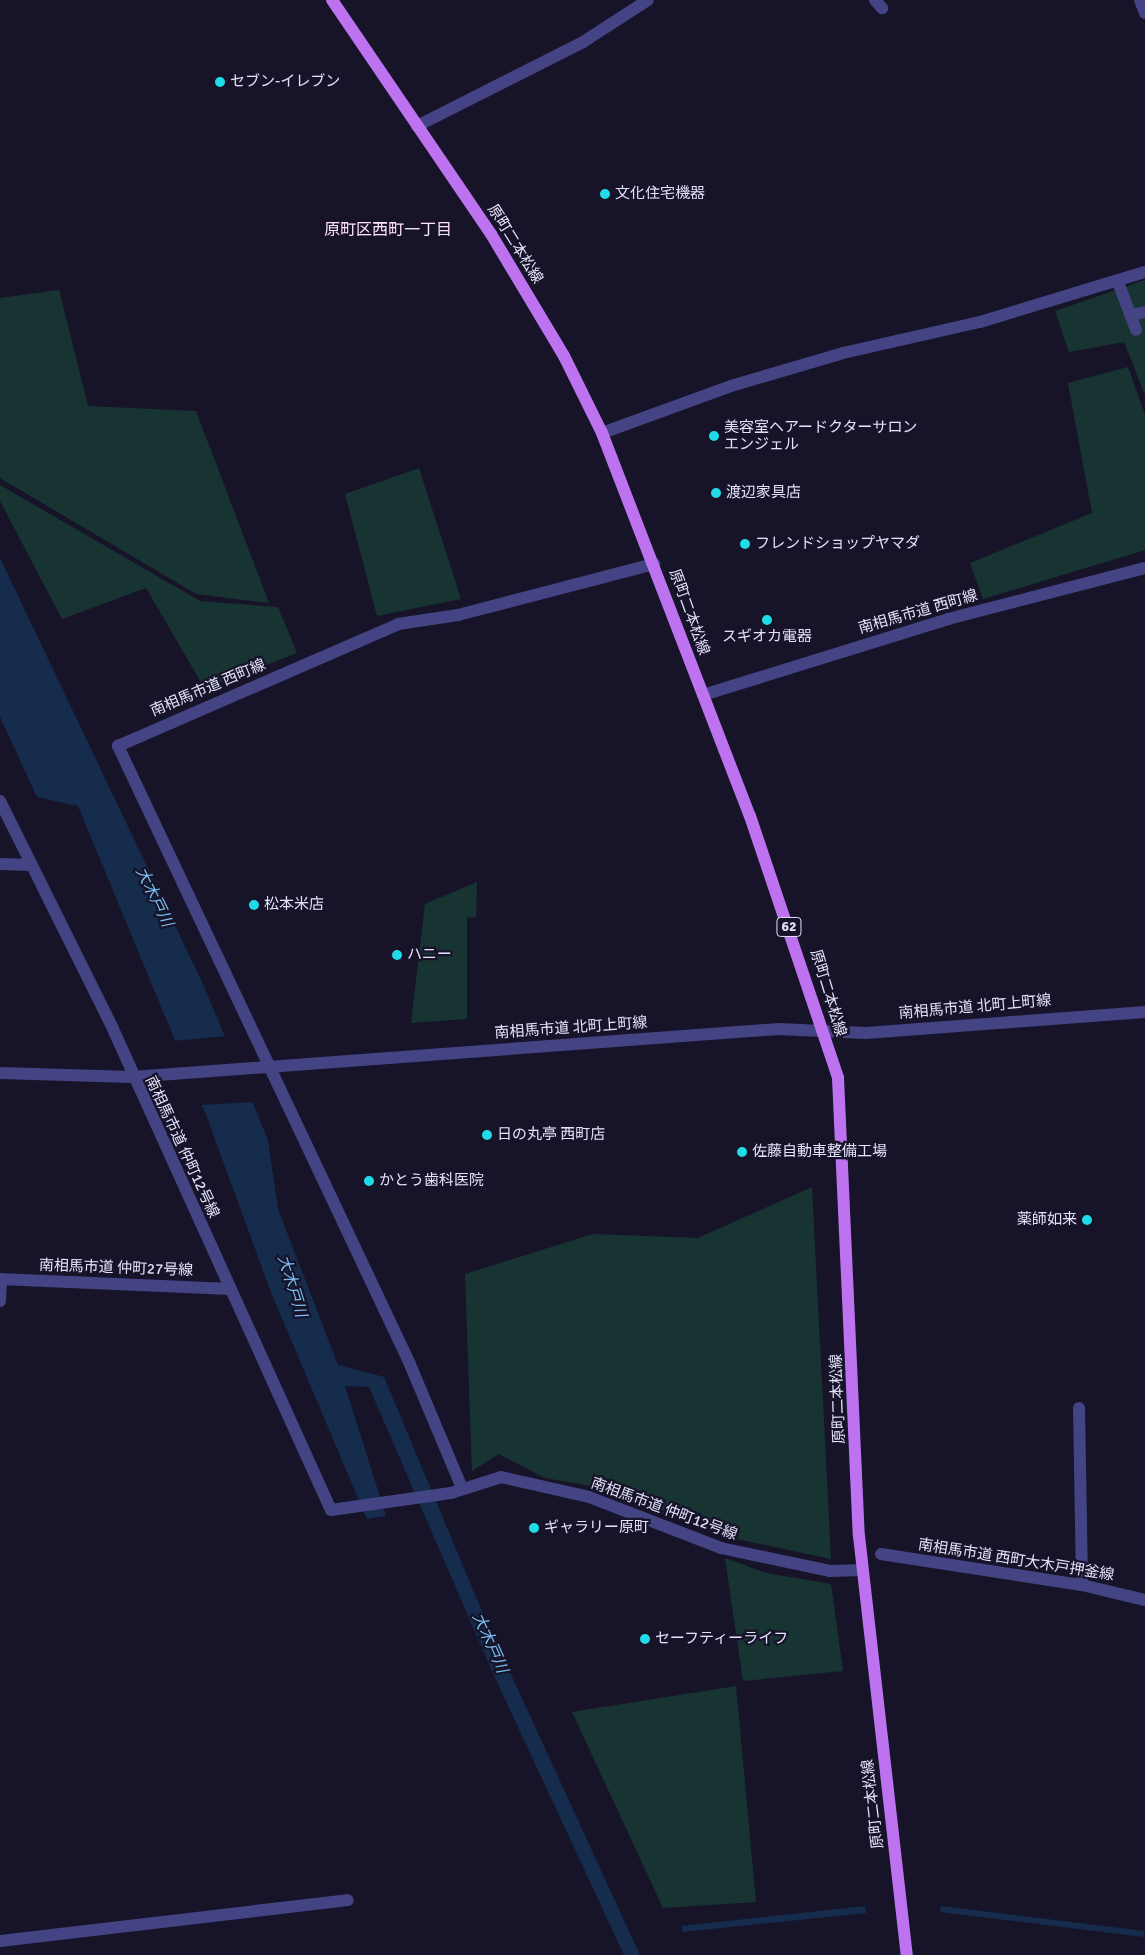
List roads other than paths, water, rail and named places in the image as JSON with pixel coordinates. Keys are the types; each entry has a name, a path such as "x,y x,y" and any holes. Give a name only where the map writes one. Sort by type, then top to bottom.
{"main road":[{"name":"原町二本松線","path":"332,0 491,234 564,356 602,433 750,816 838,1078 844,1134 862,1570 907,1955"}],"street":[{"path":"417,126 583,42 648,0"},
{"path":"1140,0 1145,13"},
{"path":"602,433 731,386 843,353 954,328 1118,282 1145,272"},
{"path":"1118,282 1136,330"},
{"path":"1131,315 1145,312"},
{"name":"南相馬市道 西町線","path":"272,1068 118,746 398,624 458,615 654,564"},
{"name":"南相馬市道 西町線","path":"703,695 948,619 1145,568"},
{"name":"南相馬市道 仲町12号線","path":"0,801 132,1077 334,1509 440,1494 501,1477 589,1497 721,1548 830,1571 862,1570"},
{"path":"0,864 30,865"},
{"name":"南相馬市道 北町上町線","path":"0,1073 132,1077 272,1068 778,1028 866,1033 1145,1012"},
{"path":"272,1068 410,1364 462,1488"},
{"path":"0,1279 0,1301"},
{"name":"南相馬市道 仲町27号線","path":"0,1279 231,1289"},
{"path":"1079,1408 1082,1585"},
{"name":"南相馬市道 西町大木戸押釜線","path":"881,1554 1082,1585 1145,1600"},
{"path":"0,1941 348,1900"}],"water":[{"name":"大木戸川","path":"0,558 202,982 268,1140 278,1209 338,1365 384,1377 484,1616 640,1955 624,1955 492,1671 369,1387 345,1386 386,1516 367,1519 272,1295 208,1120 78,806 37,797 0,717"},
{"path":"865,1906 866,1913 682,1932 682,1926"},
{"path":"941,1906 1144,1931 1144,1937 940,1912"}],"place":[{"name":"セブン-イレブン","path":"220,82"},
{"name":"文化住宅機器","path":"605,194"},
{"name":"美容室ヘアードクターサロン エンジェル","path":"714,436"},
{"name":"渡辺家具店","path":"716,493"},
{"name":"フレンドショップヤマダ","path":"745,544"},
{"name":"スギオカ電器","path":"767,620"},
{"name":"松本米店","path":"254,905"},
{"name":"ハニー","path":"397,955"},
{"name":"日の丸亭 西町店","path":"487,1135"},
{"name":"佐藤自動車整備工場","path":"742,1152"},
{"name":"かとう歯科医院","path":"369,1181"},
{"name":"薬師如来","path":"1087,1220"},
{"name":"ギャラリー原町","path":"534,1528"},
{"name":"セーフティーライフ","path":"645,1639"}],"district":[{"name":"原町区西町一丁目","path":"388,230"}]}
